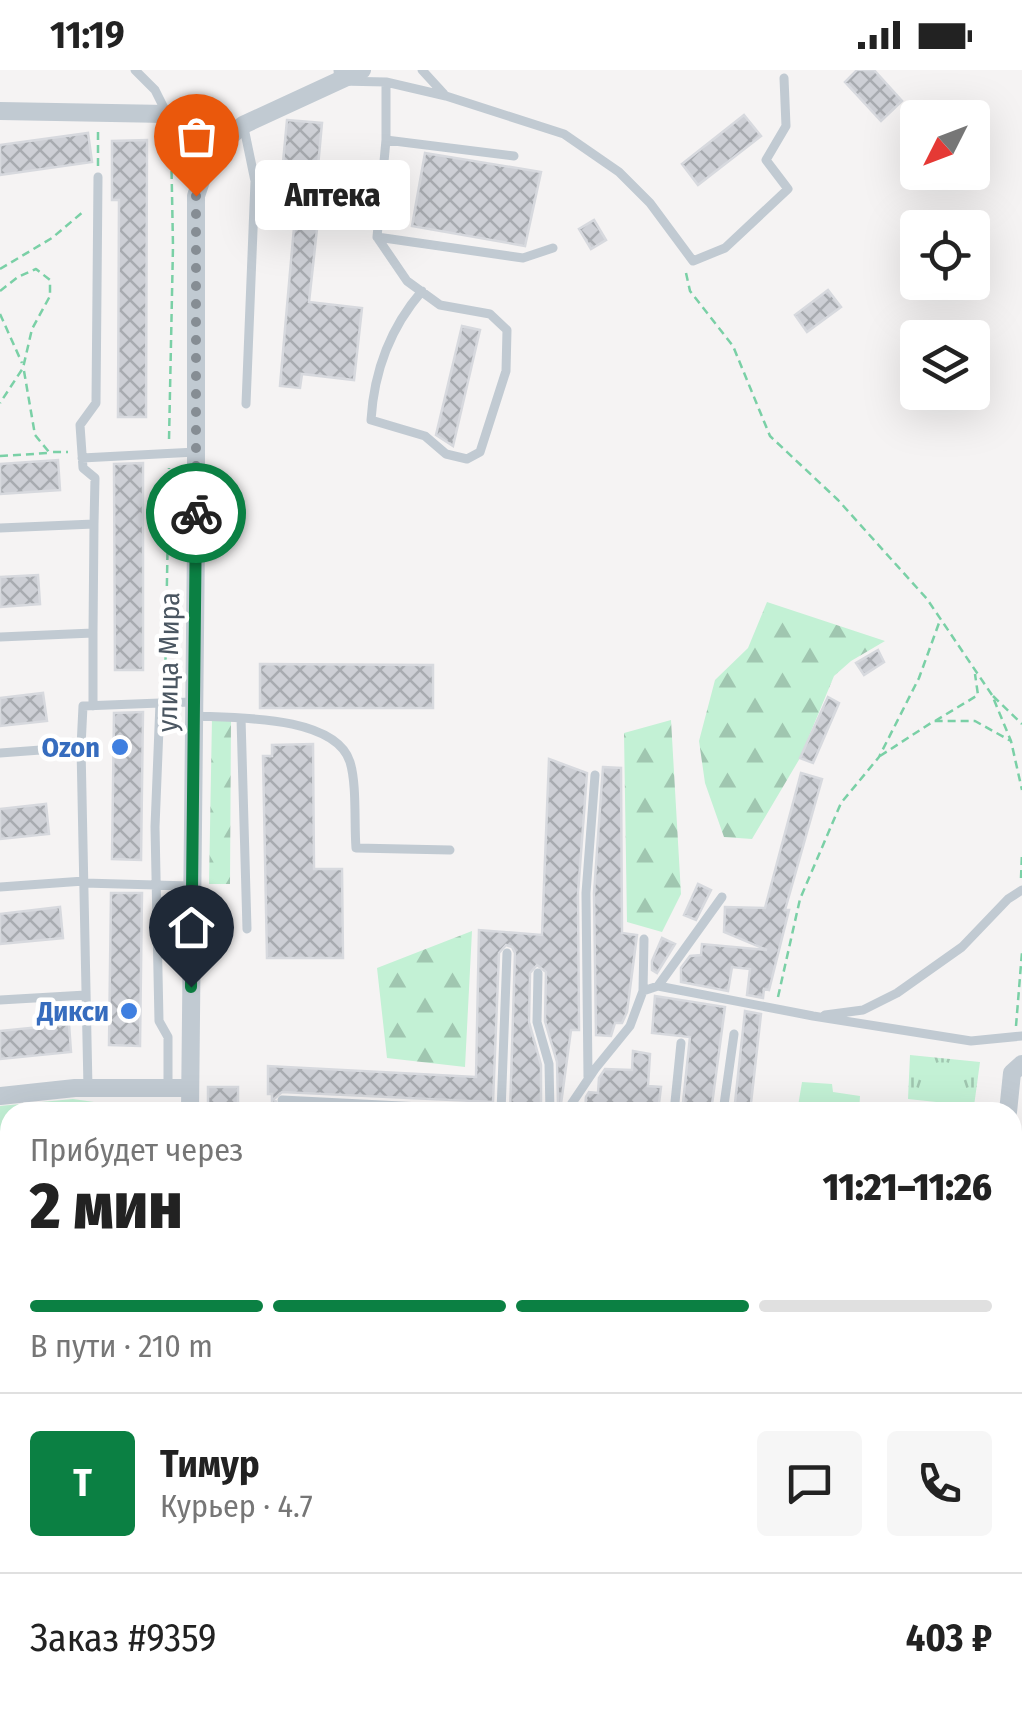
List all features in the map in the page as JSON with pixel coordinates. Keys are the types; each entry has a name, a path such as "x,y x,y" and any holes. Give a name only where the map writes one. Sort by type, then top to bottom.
{"street":[{"path":"0,112 162,114 189,120 210,154 243,125 339,76 362,70"},
{"name":"улица Мира","path":"190,1102 196,196 210,154"},
{"path":"1009,1102 1012,1073 1022,1064"},
{"path":"0,1096 88,1088 190,1088"}],"lane":[{"path":"135,70 155,90 162,114"},
{"path":"422,70 446,96"},
{"path":"339,76 446,96 564,134 619,172 650,204 693,261 726,248 788,189 766,160 786,126 784,78"},
{"path":"386,82 386,140 376,237 407,280 440,305 490,314 508,330 506,370 480,452 467,459 446,454 424,436 371,420 373,388 390,338 404,312 422,292"},
{"path":"243,125 255,181 246,404"},
{"path":"386,140 514,156"},
{"path":"93,706 95,478 83,468 80,425 96,403 98,178"},
{"path":"376,237 523,258 554,248"},
{"path":"82,454 196,452"},
{"path":"0,528 94,524"},
{"path":"0,636 92,632"},
{"path":"163,703 156,885 158,1021 168,1037 168,1088"},
{"path":"88,1088 81,747 84,706 163,703 241,718 274,720 334,738 350,761 356,848 450,850"},
{"path":"241,718 247,929"},
{"path":"0,753 81,747"},
{"path":"588,1080 586,893 595,775"},
{"path":"0,887 84,882 192,886"},
{"path":"813,1016 863,1010 896,993 962,947 1008,899 1022,890"},
{"path":"658,986 722,897"},
{"path":"573,1102 630,1026 643,990 644,939"},
{"path":"501,1102 507,953"},
{"path":"538,973 537,1022 549,1064 550,1102"},
{"path":"643,990 658,986 971,1041 1019,1036"},
{"path":"0,1000 86,995"},
{"path":"724,1102 734,1034"},
{"path":"675,1102 681,1042"},
{"path":"282,1100 318,1102"}],"path":[{"path":"98,113 98,178"},
{"path":"162,114 170,142 173,246 163,703"},
{"path":"0,268 52,238 88,207"},
{"path":"693,261 686,271 690,291 733,346 770,436 838,500 928,599 974,673 1022,724"},
{"path":"0,291 36,269 50,280 50,296 32,329 23,368 0,403"},
{"path":"0,314 23,368 35,435 50,452"},
{"path":"0,330 11,335"},
{"path":"0,456 82,454"},
{"path":"775,1008 800,899 841,803 879,757 919,678 940,620"},
{"path":"879,757 978,696 974,673"},
{"path":"992,695 1012,742 1022,790"},
{"path":"934,721 975,721 1012,742"},
{"path":"1022,853 1022,890"},
{"path":"1019,1036 1022,952"}],"green space":[{"path":"767,602 885,641 834,676 800,758 752,839 724,837 705,783 699,741 715,680 748,648"},
{"path":"212,718 231,718 230,884 209,884"},
{"path":"671,720 681,894 662,932 627,922 624,733"},
{"path":"472,931 465,1067 387,1058 377,968"},
{"path":"910,1055 980,1062 975,1102 908,1099"},
{"path":"802,1082 832,1084 833,1092 860,1096 860,1102 799,1102"},
{"path":"73,1099 94,1102 42,1102"}],"building":[{"path":"857,70 874,70 901,100 881,121 845,82"},
{"path":"744,115 761,136 698,185 682,164"},
{"path":"287,120 322,123 317,177 282,173"},
{"path":"88,133 92,162 0,175 0,145"},
{"path":"147,140 146,417 118,417 119,200 112,200 112,141"},
{"path":"425,153 541,172 525,246 412,226"},
{"path":"594,220 606,240 591,249 579,229"},
{"path":"294,227 317,229 309,302 362,308 354,380 302,374 300,388 280,386"},
{"path":"828,290 841,307 807,332 795,315"},
{"path":"462,326 480,330 453,446 436,435"},
{"path":"58,460 60,490 0,494 0,464"},
{"path":"143,463 143,670 115,670 114,464"},
{"path":"38,575 40,604 0,607 0,577"},
{"path":"878,650 884,662 864,675 856,663"},
{"path":"260,664 433,665 433,708 260,708"},
{"path":"43,693 47,721 0,726 0,698"},
{"path":"828,697 839,703 813,763 800,758"},
{"path":"143,712 141,860 112,859 114,713"},
{"path":"313,744 314,869 342,869 343,958 267,958 263,756 272,756 272,745"},
{"path":"549,759 587,773 578,893 579,1030 571,1030 561,1102 558,1102 557,1062 545,1021 546,972 537,965 530,973 529,1022 541,1065 541,1102 510,1102 515,953 506,945 499,953 493,1102 282,1092 274,1099 276,1102 272,1102 272,1094 268,1094 268,1066 476,1077 479,930 542,935"},
{"path":"603,767 621,768 622,933 637,935 627,1012 622,1023 615,1023 611,1036 596,1035 594,893"},
{"path":"801,773 822,779 785,910 789,910 769,990 764,989 763,998 747,995 750,969 732,967 728,991 681,982 681,968 690,956 701,955 702,944 767,950 724,932 725,907 765,908"},
{"path":"46,804 49,834 0,839 0,809"},
{"path":"698,884 711,890 696,920 684,915"},
{"path":"111,893 142,893 140,1046 109,1045"},
{"path":"60,907 63,938 0,944 0,914"},
{"path":"662,938 675,944 657,973 652,970 652,961"},
{"path":"655,996 725,1007 712,1102 683,1102 690,1037 652,1033"},
{"path":"745,1011 761,1014 751,1102 735,1102"},
{"path":"69,1024 71,1052 0,1059 0,1031"},
{"path":"633,1051 650,1054 648,1086 661,1087 659,1102 586,1102 589,1092 598,1093 599,1078 605,1069 632,1070"},
{"path":"208,1087 238,1087 238,1102 208,1102"}],"way so far":[{"path":"196,196 196,513"}],"place":[{"name":"Аптека","path":"196,196"},
{"name":"Ozon","path":"120,747"},
{"name":"Дикси","path":"129,1011"}],"route":[{"path":"191,987 196,513"}]}
